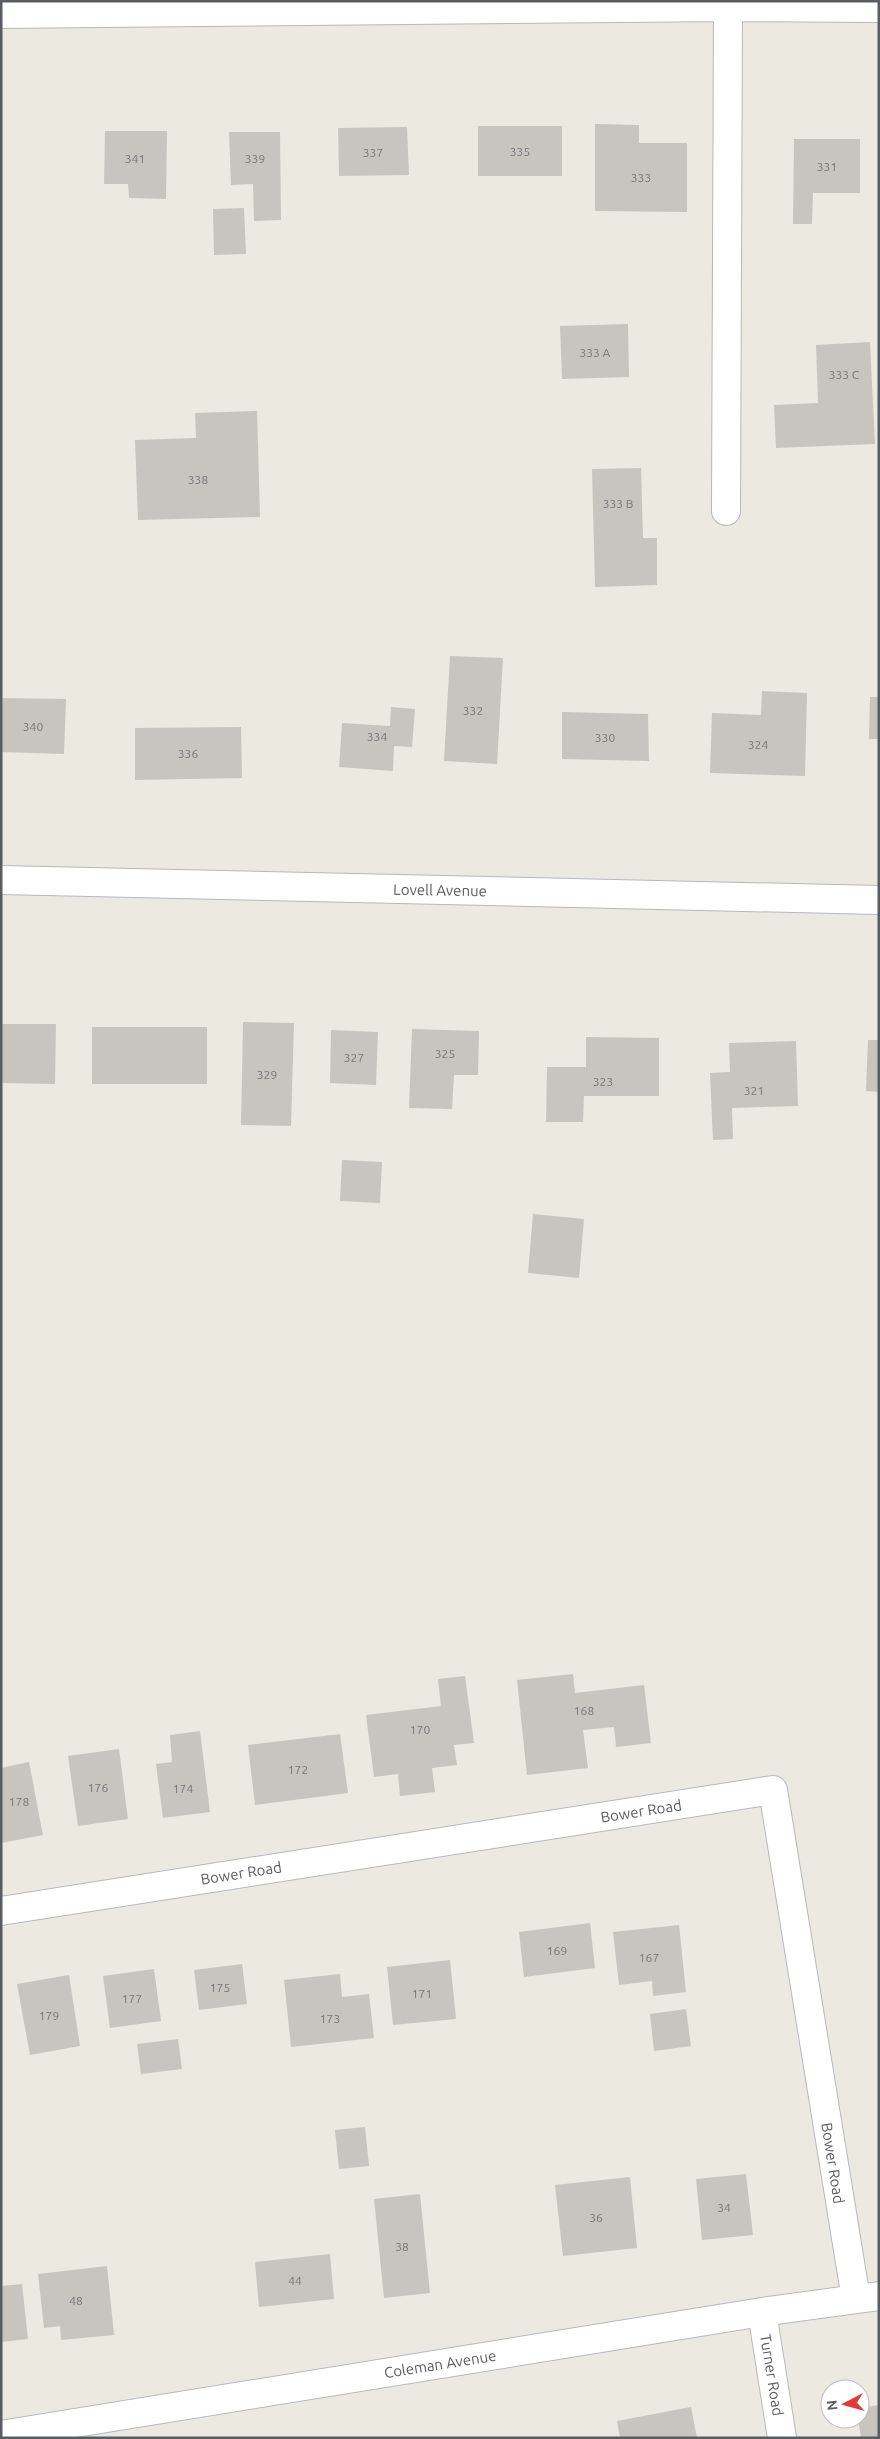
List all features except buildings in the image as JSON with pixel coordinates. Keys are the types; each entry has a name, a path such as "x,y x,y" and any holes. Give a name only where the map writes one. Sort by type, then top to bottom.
{"street":[{"path":"1,14 728,7 879,8"},
{"path":"726,511 728,7"},
{"name":"Lovell Avenue","path":"1,880 879,900"},
{"name":"Bower Road","path":"1,1910 772,1790 867,2297"},
{"name":"Coleman Avenue","path":"1,2435 762,2312 867,2297"},
{"name":"Turner Road","path":"762,2312 782,2438"}]}
